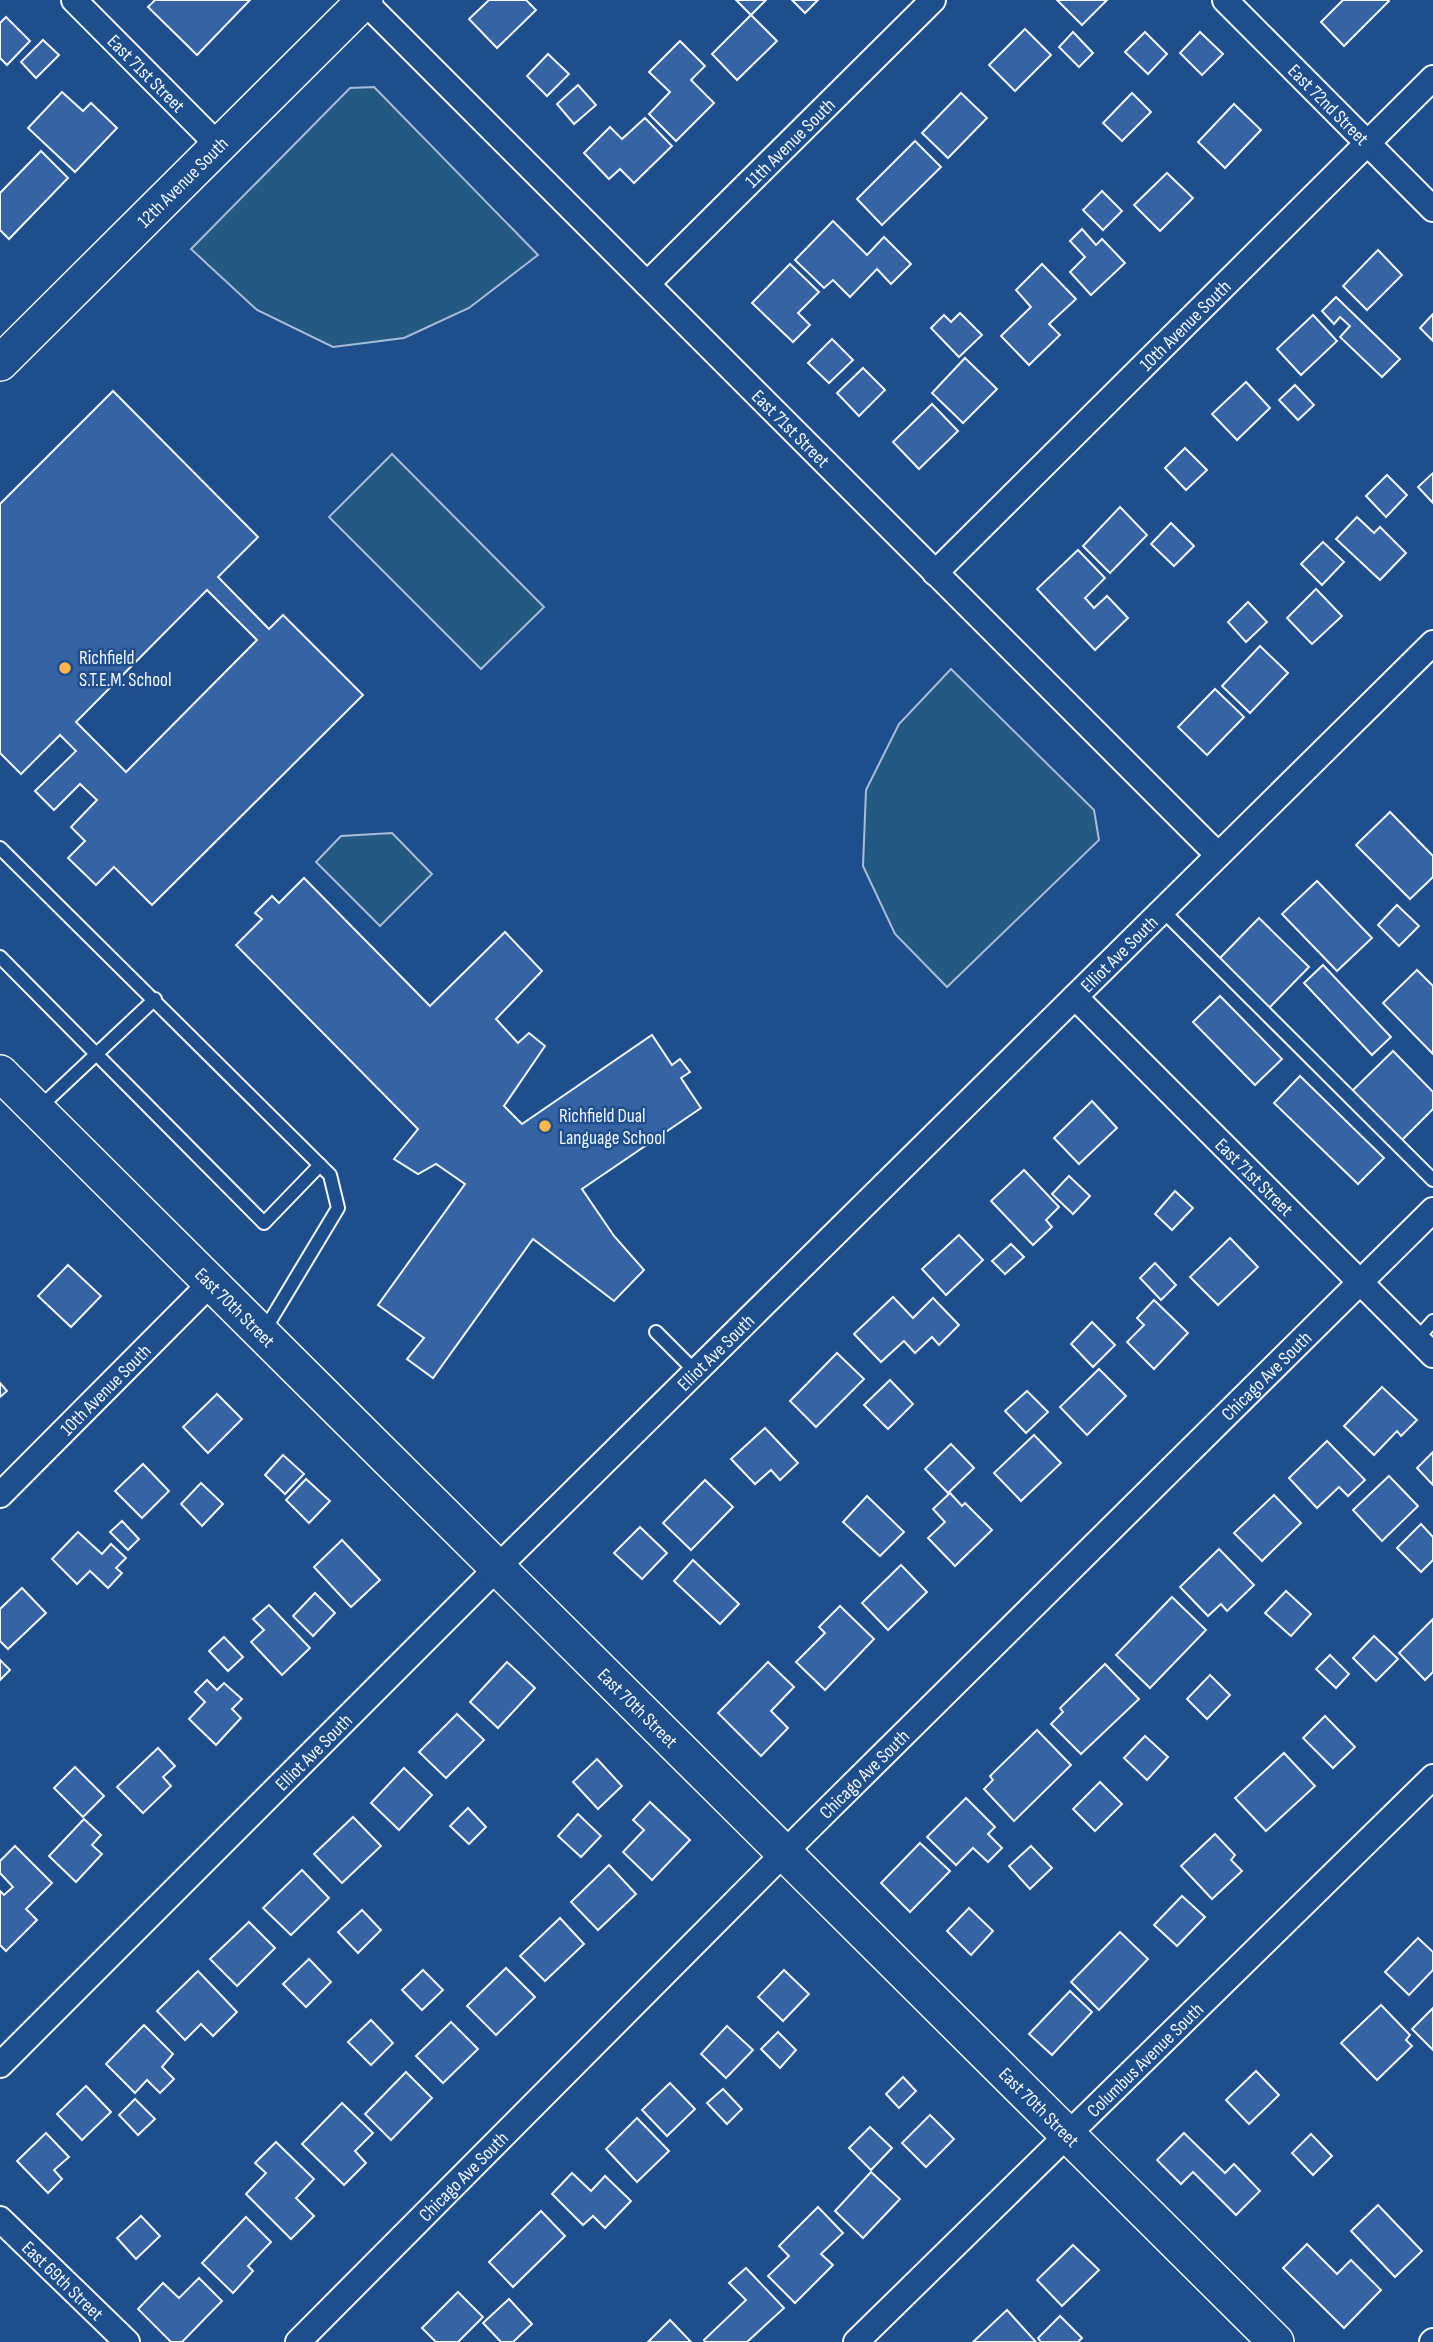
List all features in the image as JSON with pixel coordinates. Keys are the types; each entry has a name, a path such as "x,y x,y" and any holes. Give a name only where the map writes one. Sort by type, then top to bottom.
{"street":[{"name":"East 71st Street","path":"74,0 219,146"},
{"name":"East 71st Street","path":"365,0 1218,855"},
{"name":"12th Avenue South","path":"0,363 365,0"},
{"name":"11th Avenue South","path":"647,284 933,0"},
{"name":"East 72nd Street","path":"1225,0 1433,209"},
{"name":"10th Avenue South","path":"935,573 1433,78"},
{"name":"Elliot Ave South","path":"0,2065 497,1568 1433,643"},
{"name":"East 71st Street","path":"1075,998 1361,1283 1428,1338"},
{"name":"East 70th Street","path":"0,1073 1276,2342"},
{"name":"Chicago Ave South","path":"298,2342 784,1853 1433,1210"},
{"name":"10th Avenue South","path":"0,1495 211,1283"},
{"name":"Columbus Avenue South","path":"856,2342 1433,1777"},
{"name":"East 69th Street","path":"0,2219 127,2342"}],"lane":[{"path":"0,848 330,1175 338,1208 262,1334"},
{"path":"1162,910 1433,1180"},
{"path":"0,957 264,1223 320,1165"},
{"path":"37,1110 155,999"},
{"path":"656,1332 696,1372"}],"shaded area":[{"path":"374,87 538,255 469,308 404,338 333,347 257,310 191,249 350,88"},
{"path":"392,454 544,607 481,669 329,517"},
{"path":"951,669 1094,810 1099,840 947,987 895,934 863,866 866,790 899,724"},
{"path":"392,833 432,874 380,926 316,862 341,836"}],"building":[{"path":"155,0 250,0 197,55 148,7"},
{"path":"489,0 526,0 536,10 497,48 469,19"},
{"path":"736,0 766,0 751,15"},
{"path":"792,0 818,0 805,13"},
{"path":"1057,0 1107,0 1082,25"},
{"path":"1343,0 1389,1 1344,46 1321,22"},
{"path":"751,15 777,41 737,80 712,54"},
{"path":"6,17 30,41 7,65 0,58 0,23"},
{"path":"1025,29 1051,55 1015,91 989,65"},
{"path":"1073,32 1093,53 1079,67 1059,47"},
{"path":"1145,32 1167,54 1148,74 1125,52"},
{"path":"1200,32 1223,54 1202,75 1180,53"},
{"path":"43,40 59,55 36,78 21,62"},
{"path":"680,41 705,66 691,80 714,103 676,141 649,114 670,92 649,72"},
{"path":"548,54 569,74 547,96 527,76"},
{"path":"578,85 596,105 574,124 557,104"},
{"path":"62,92 83,111 91,103 117,128 75,172 28,128"},
{"path":"961,93 987,118 948,158 922,133"},
{"path":"1132,93 1151,112 1122,141 1103,123"},
{"path":"1234,104 1261,130 1225,168 1198,142"},
{"path":"645,118 672,146 634,183 620,169 609,179 584,153 610,127 622,139"},
{"path":"915,141 941,167 882,225 857,199"},
{"path":"41,151 68,178 9,239 0,230 0,193"},
{"path":"1167,173 1193,198 1160,231 1134,205"},
{"path":"1102,191 1122,211 1103,230 1083,210"},
{"path":"833,221 867,255 884,237 911,264 891,284 877,269 850,297 833,280 824,288 795,260"},
{"path":"1082,229 1096,245 1102,239 1125,263 1091,295 1070,272 1085,257 1070,241"},
{"path":"1378,250 1402,275 1367,310 1343,286"},
{"path":"790,264 819,292 798,313 810,325 793,342 752,303"},
{"path":"1042,264 1076,299 1049,324 1060,335 1029,365 1001,336 1031,307 1016,290"},
{"path":"1336,297 1400,359 1382,377 1340,337 1350,326 1340,317 1334,324 1322,311"},
{"path":"960,313 982,335 959,357 931,328 944,315 951,322"},
{"path":"1433,314 1433,341 1420,328"},
{"path":"1313,315 1337,341 1301,375 1277,349"},
{"path":"832,339 853,360 829,383 808,363"},
{"path":"965,358 997,389 963,423 932,393"},
{"path":"863,368 885,390 859,416 837,393"},
{"path":"1246,382 1270,408 1237,440 1212,414"},
{"path":"1295,385 1314,405 1298,420 1279,400"},
{"name":"Richfield S.T.E.M. School","path":"113,391 258,537 218,577 269,629 283,615 363,695 152,905 114,867 96,885 68,858 85,841 71,827 97,800 80,784 54,810 35,791 76,751 60,735 21,774 0,753 0,504","holes":["207,590 257,640 126,772 76,722"]},
{"path":"932,404 958,431 919,469 893,442"},
{"path":"1185,448 1207,470 1186,490 1165,468"},
{"path":"1433,473 1433,503 1418,487"},
{"path":"1387,475 1407,495 1386,517 1366,496"},
{"path":"1120,507 1147,535 1110,573 1083,546"},
{"path":"1357,517 1374,533 1380,527 1406,553 1380,580 1336,539"},
{"path":"1171,523 1194,546 1174,566 1151,544"},
{"path":"1323,542 1344,562 1322,585 1301,564"},
{"path":"1078,550 1105,578 1085,598 1094,608 1107,596 1128,618 1095,650 1037,589"},
{"path":"1316,589 1342,616 1312,644 1287,618"},
{"path":"1248,602 1267,622 1246,642 1228,622"},
{"path":"1260,646 1288,673 1250,713 1222,686"},
{"path":"1215,689 1244,717 1207,755 1178,727"},
{"path":"1390,812 1433,856 1433,877 1410,899 1356,845"},
{"name":"Richfield Dual Language School","path":"304,878 430,1006 505,932 542,971 496,1019 518,1043 529,1033 545,1046 504,1106 522,1124 652,1035 672,1065 680,1059 690,1072 681,1078 701,1108 582,1189 614,1236 644,1270 614,1301 533,1239 433,1378 407,1359 424,1338 378,1305 465,1184 436,1164 418,1174 394,1159 418,1129 236,945 262,919 255,913 272,896 279,903"},
{"path":"1317,881 1372,938 1337,971 1282,914"},
{"path":"1397,905 1419,926 1399,946 1378,925"},
{"path":"1259,918 1309,967 1269,1008 1219,959"},
{"path":"1323,965 1391,1037 1372,1055 1304,983"},
{"path":"1417,970 1433,986 1433,1054 1383,1003"},
{"path":"1220,996 1282,1059 1255,1085 1193,1022"},
{"path":"1393,1051 1433,1092 1433,1109 1401,1141 1352,1091"},
{"path":"1300,1076 1384,1158 1358,1184 1274,1103"},
{"path":"1092,1101 1117,1128 1079,1164 1054,1138"},
{"path":"1024,1170 1059,1207 1046,1220 1052,1227 1033,1245 991,1201"},
{"path":"1069,1176 1090,1196 1073,1214 1052,1194"},
{"path":"1175,1191 1193,1208 1172,1230 1155,1214"},
{"path":"959,1235 983,1260 946,1295 922,1269"},
{"path":"1230,1238 1258,1267 1218,1305 1190,1277"},
{"path":"1011,1244 1024,1257 1005,1274 992,1261"},
{"path":"1155,1263 1176,1285 1161,1300 1140,1278"},
{"path":"68,1265 101,1296 71,1327 38,1296"},
{"path":"893,1297 913,1318 933,1298 959,1325 939,1345 932,1337 915,1353 904,1341 881,1362 854,1334"},
{"path":"1154,1300 1188,1333 1154,1369 1127,1342 1144,1325 1137,1318"},
{"path":"1092,1322 1115,1345 1093,1367 1071,1344"},
{"path":"837,1353 864,1379 816,1427 790,1401"},
{"path":"1099,1369 1126,1396 1087,1435 1060,1407"},
{"path":"890,1380 913,1404 888,1429 864,1405"},
{"path":"0,1383 7,1391 0,1397"},
{"path":"1382,1387 1417,1420 1401,1436 1397,1431 1374,1455 1344,1426"},
{"path":"1027,1391 1048,1412 1026,1433 1005,1411"},
{"path":"217,1394 242,1419 208,1453 183,1427"},
{"path":"765,1428 798,1463 780,1480 771,1470 755,1484 731,1459"},
{"path":"1034,1435 1061,1463 1021,1501 994,1473"},
{"path":"1327,1441 1365,1480 1348,1496 1339,1487 1317,1508 1289,1478"},
{"path":"951,1444 974,1468 948,1493 925,1469"},
{"path":"1433,1452 1433,1485 1417,1468"},
{"path":"283,1455 304,1474 285,1494 265,1475"},
{"path":"143,1464 169,1491 142,1518 115,1491"},
{"path":"1389,1476 1418,1506 1382,1541 1353,1510"},
{"path":"306,1479 330,1501 309,1523 286,1500"},
{"path":"705,1480 733,1507 691,1550 663,1523"},
{"path":"201,1483 223,1504 202,1526 181,1504"},
{"path":"950,1493 962,1506 965,1503 992,1530 955,1566 928,1538 945,1522 933,1509"},
{"path":"1274,1495 1301,1523 1262,1561 1234,1533"},
{"path":"867,1496 904,1532 880,1556 843,1522"},
{"path":"122,1521 139,1539 128,1550 110,1532"},
{"path":"1421,1524 1433,1537 1433,1560 1421,1572 1397,1548"},
{"path":"640,1527 667,1553 642,1579 614,1553"},
{"path":"78,1532 102,1554 111,1544 126,1558 116,1568 122,1573 108,1588 90,1571 77,1584 52,1559"},
{"path":"342,1540 380,1580 351,1607 314,1567"},
{"path":"1219,1549 1254,1585 1227,1611 1221,1604 1208,1616 1180,1587"},
{"path":"693,1560 739,1604 720,1624 674,1581"},
{"path":"901,1565 927,1592 888,1630 862,1603"},
{"path":"22,1588 46,1613 8,1649 0,1641 0,1609"},
{"path":"1286,1591 1311,1614 1291,1636 1265,1613"},
{"path":"315,1593 335,1613 313,1636 293,1616"},
{"path":"1172,1597 1206,1630 1150,1688 1116,1655"},
{"path":"269,1605 310,1648 282,1675 251,1642 264,1630 253,1619"},
{"path":"840,1606 874,1639 825,1690 796,1662 825,1633 819,1627"},
{"path":"1433,1619 1433,1672 1425,1680 1399,1653"},
{"path":"1374,1636 1398,1659 1376,1681 1353,1658"},
{"path":"224,1637 243,1657 228,1671 209,1651"},
{"path":"1330,1655 1349,1674 1336,1688 1316,1669"},
{"path":"0,1660 10,1670 0,1680"},
{"path":"507,1662 535,1688 498,1728 470,1702"},
{"path":"768,1662 794,1687 771,1711 788,1728 761,1756 718,1713"},
{"path":"1105,1664 1139,1699 1081,1754 1051,1724 1063,1712 1060,1708"},
{"path":"1210,1675 1230,1695 1207,1719 1187,1699"},
{"path":"207,1680 217,1690 224,1683 242,1699 232,1709 241,1718 216,1745 189,1719 205,1702 195,1692"},
{"path":"457,1714 484,1740 446,1778 419,1752"},
{"path":"1325,1716 1355,1747 1333,1768 1303,1738"},
{"path":"1037,1730 1071,1765 1014,1821 984,1789 993,1780 990,1776"},
{"path":"1145,1736 1168,1757 1147,1780 1124,1758"},
{"path":"158,1748 175,1766 163,1777 171,1786 143,1813 117,1787"},
{"path":"1284,1753 1315,1786 1266,1831 1235,1798"},
{"path":"597,1759 622,1786 598,1809 573,1782"},
{"path":"75,1767 104,1796 83,1817 54,1788"},
{"path":"404,1768 432,1795 399,1830 371,1803"},
{"path":"1100,1782 1122,1804 1095,1831 1073,1809"},
{"path":"966,1798 995,1827 988,1834 1002,1848 988,1862 973,1848 956,1865 927,1837"},
{"path":"650,1802 690,1840 652,1880 623,1852 644,1830 633,1820"},
{"path":"468,1808 486,1827 469,1844 450,1826"},
{"path":"578,1814 601,1836 581,1857 558,1836"},
{"path":"353,1817 381,1846 342,1883 314,1854"},
{"path":"84,1819 101,1835 92,1845 102,1854 76,1882 49,1856"},
{"path":"1215,1834 1235,1855 1231,1860 1242,1871 1212,1899 1181,1866"},
{"path":"920,1843 950,1871 910,1912 881,1883"},
{"path":"15,1846 52,1883 26,1909 37,1920 6,1951 0,1945 0,1891 4,1895 13,1887 0,1873 0,1861"},
{"path":"1031,1846 1052,1868 1030,1889 1009,1866"},
{"path":"609,1865 636,1894 598,1930 571,1902"},
{"path":"302,1870 329,1898 291,1935 263,1908"},
{"path":"1182,1896 1205,1917 1177,1946 1154,1925"},
{"path":"969,1908 993,1931 971,1955 947,1931"},
{"path":"362,1910 381,1930 358,1953 338,1932"},
{"path":"560,1918 584,1944 545,1981 520,1956"},
{"path":"249,1922 275,1948 237,1986 210,1959"},
{"path":"1120,1932 1148,1959 1099,2010 1071,1982"},
{"path":"1418,1938 1433,1952 1433,1970 1409,1995 1385,1972"},
{"path":"309,1959 331,1982 306,2007 283,1984"},
{"path":"506,1968 535,1997 496,2035 467,2006"},
{"path":"423,1970 443,1990 422,2010 402,1990"},
{"path":"784,1970 809,1994 783,2021 758,1997"},
{"path":"198,1971 237,2012 213,2036 201,2024 185,2040 157,2011"},
{"path":"1070,1991 1092,2012 1052,2055 1029,2034"},
{"path":"1381,2005 1410,2035 1406,2040 1412,2046 1377,2080 1341,2043"},
{"path":"1433,2008 1433,2050 1412,2029"},
{"path":"371,2020 393,2043 371,2065 348,2042"},
{"path":"451,2022 478,2049 443,2083 416,2056"},
{"path":"144,2025 173,2054 162,2067 174,2079 160,2093 147,2080 135,2093 106,2064"},
{"path":"727,2026 753,2050 726,2078 701,2054"},
{"path":"778,2032 796,2050 780,2068 761,2049"},
{"path":"1256,2071 1279,2095 1249,2124 1226,2100"},
{"path":"406,2072 432,2098 391,2140 365,2114"},
{"path":"903,2077 916,2091 899,2108 886,2094"},
{"path":"670,2083 695,2109 667,2136 642,2110"},
{"path":"86,2086 111,2112 82,2140 57,2114"},
{"path":"723,2089 742,2109 727,2124 707,2103"},
{"path":"135,2099 155,2119 138,2135 119,2115"},
{"path":"342,2103 373,2133 355,2151 366,2163 344,2185 302,2144"},
{"path":"930,2115 954,2139 926,2167 902,2143"},
{"path":"637,2118 669,2151 637,2182 606,2149"},
{"path":"870,2127 892,2148 871,2170 849,2148"},
{"path":"46,2133 69,2157 54,2170 62,2179 48,2193 17,2161"},
{"path":"1184,2133 1225,2173 1234,2164 1260,2191 1236,2215 1193,2172 1181,2184 1157,2160"},
{"path":"1311,2134 1332,2156 1313,2175 1292,2153"},
{"path":"276,2142 314,2179 296,2198 314,2216 291,2239 246,2194 266,2173 255,2163"},
{"path":"871,2172 900,2199 863,2238 835,2211"},
{"path":"572,2173 591,2191 605,2176 631,2201 605,2228 593,2216 583,2225 552,2194"},
{"path":"1378,2205 1422,2251 1395,2277 1351,2231"},
{"path":"818,2207 843,2233 821,2254 833,2265 795,2303 768,2276 789,2256 779,2246"},
{"path":"541,2211 565,2236 513,2287 489,2262"},
{"path":"141,2216 160,2236 136,2259 117,2238"},
{"path":"246,2217 271,2242 248,2266 253,2271 233,2293 202,2263"},
{"path":"1307,2244 1337,2274 1351,2260 1381,2290 1344,2328 1283,2268"},
{"path":"1073,2245 1099,2270 1062,2306 1037,2280"},
{"path":"746,2268 784,2308 747,2342 705,2342 704,2340 746,2300 729,2283"},
{"path":"199,2278 222,2301 182,2342 171,2342 138,2309 163,2283 179,2298"},
{"path":"458,2292 483,2317 458,2342 436,2342 422,2328"},
{"path":"509,2299 532,2324 513,2342 501,2342 483,2323"},
{"path":"1007,2310 1036,2342 973,2342"},
{"path":"1060,2316 1082,2338 1078,2342 1041,2342 1038,2338"},
{"path":"670,2320 691,2342 648,2342"}],"place":[{"name":"Richfield S.T.E.M. School","path":"65,668"},
{"name":"Richfield Dual Language School","path":"545,1126"}]}
